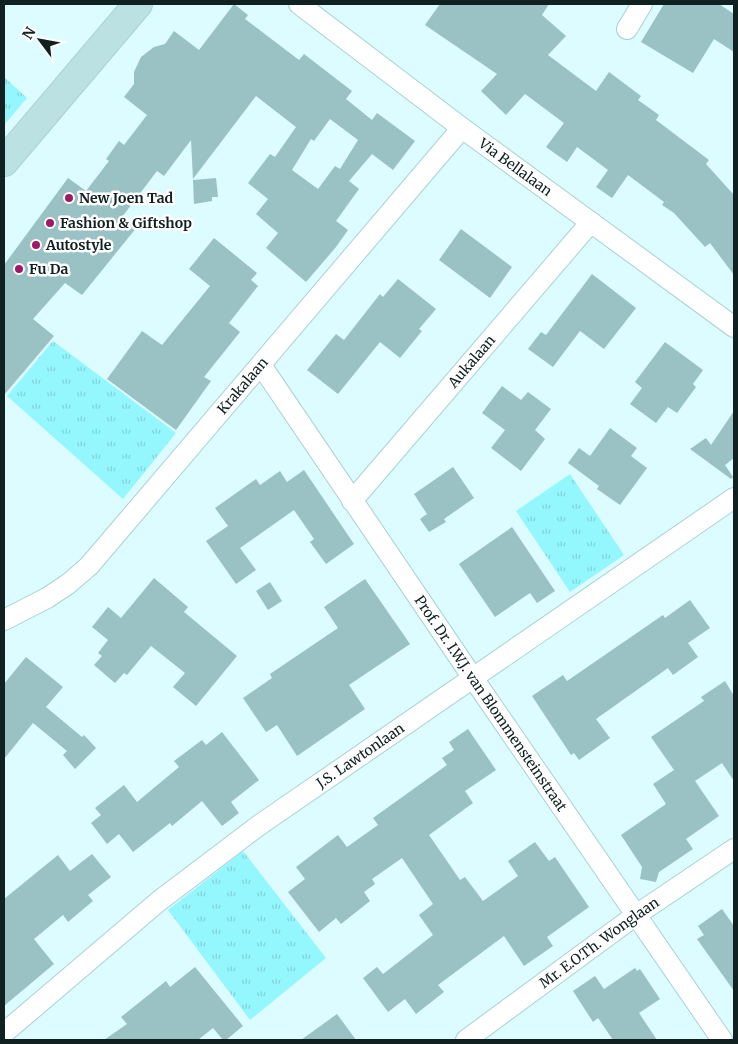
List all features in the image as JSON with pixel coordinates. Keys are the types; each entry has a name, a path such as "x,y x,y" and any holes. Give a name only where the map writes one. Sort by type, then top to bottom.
{"street":[{"path":"4,162 138,4"},
{"name":"Via Bellalaan","path":"299,4 462,128 734,327"},
{"path":"626,29 642,4"},
{"name":"Krakalaan","path":"4,620 47,598 68,584 89,566 462,128"},
{"name":"Aukalaan","path":"352,500 590,222"},
{"name":"Prof. Dr. I.W.J. van Blommensteinstraat","path":"261,365 472,678 722,1040"},
{"name":"J.S. Lawtonlaan","path":"4,1033 159,901 258,826 734,498"},
{"name":"Mr. E.O.Th. Wonglaan","path":"466,1040 636,915 734,849"}],"green space":[{"path":"4,77 27,98 4,125"},
{"path":"53,341 176,433 123,499 7,396"},
{"path":"570,474 624,555 570,592 516,511"},
{"path":"243,851 326,958 250,1020 168,910"}],"building":[{"path":"234,4 248,15 245,19 299,60 304,54 352,91 346,99 372,120 377,113 415,141 393,170 372,154 349,181 359,189 336,221 348,230 306,282 266,248 278,233 256,214 268,199 248,183 270,154 275,157 296,127 256,96 193,179 191,140 164,176 157,171 122,217 137,227 82,295 65,283 33,319 54,336 4,395 4,265 68,178 86,191 109,161 106,159 119,141 124,145 147,115 124,97 134,84 134,72 141,57 154,47 165,44 174,31 199,50","holes":["330,119 358,140 340,169 335,166 318,189 292,170 311,139 314,141"]},
{"path":"440,4 549,4 542,15 566,36 548,55 596,91 609,72 641,96 638,100 659,115 656,120 709,160 706,164 734,195 734,275 710,243 705,247 674,213 662,205 664,202 628,175 612,198 596,187 608,170 577,147 567,162 546,147 564,123 525,94 506,115 481,91 497,74 425,25"},
{"path":"664,4 719,4 734,14 734,52 714,39 693,73 641,42"},
{"path":"216,178 218,197 212,197 212,201 194,204 193,180"},
{"path":"461,229 512,267 490,298 439,260"},
{"path":"214,238 257,273 251,280 258,286 229,323 240,332 204,377 211,381 176,430 107,379 142,331 162,345 210,286 189,269"},
{"path":"592,274 636,308 604,349 580,331 553,367 528,349 541,332 546,335"},
{"path":"398,279 436,309 419,329 422,331 400,358 380,342 338,394 307,370 336,334 344,340 380,294 383,297"},
{"path":"665,342 703,370 693,384 696,387 677,413 668,407 656,423 630,404 642,388 635,382"},
{"path":"502,386 521,400 528,392 551,409 535,430 545,439 521,471 491,448 505,430 482,413"},
{"path":"734,411 734,458 725,465 733,477 731,479 690,449 706,438 711,445"},
{"path":"610,428 637,448 631,456 647,468 620,505 597,489 599,486 568,463 579,448 590,456"},
{"path":"453,467 474,498 444,519 446,522 429,532 420,519 427,514 414,494"},
{"path":"304,470 354,544 326,564 310,542 314,539 294,510 240,548 256,570 236,584 206,541 228,526 215,508 256,479 260,485 280,471 287,482"},
{"path":"512,527 555,591 537,603 530,593 495,617 459,564"},
{"path":"154,578 188,607 184,612 237,656 196,706 173,687 185,673 151,646 127,675 124,673 115,683 94,665 102,656 98,653 108,640 92,627 108,607 121,618"},
{"path":"365,579 410,644 349,685 365,709 297,756 277,725 266,732 243,698 272,678 270,674 338,628 324,607"},
{"path":"270,582 282,601 268,610 256,591"},
{"path":"690,600 710,628 688,643 698,657 673,675 668,668 596,719 610,738 579,760 574,753 571,755 532,696 563,675 567,681 663,615 665,618"},
{"path":"26,657 63,687 46,707 82,737 84,735 96,748 75,769 63,755 67,751 33,723 4,759 4,684"},
{"path":"725,681 734,696 734,781 722,763 695,781 719,816 686,839 693,849 659,872 656,882 640,879 642,867 621,835 666,804 653,784 674,770 651,737 704,701 701,697"},
{"path":"468,729 496,770 465,791 473,803 429,835 460,880 465,877 483,901 518,876 508,861 535,842 549,861 555,857 589,907 547,937 553,946 524,966 504,936 438,985 444,992 416,1014 405,999 388,1012 363,978 377,967 383,974 433,935 419,915 433,904 402,858 372,879 375,884 364,892 370,901 341,924 336,918 319,932 288,892 305,879 296,867 338,835 347,847 378,825 373,818 447,765 442,758 454,750 449,742"},
{"path":"222,732 259,780 231,802 239,813 222,826 202,801 172,826 170,823 133,852 119,834 107,844 91,823 101,815 95,808 124,785 137,802 179,767 174,761 202,740 206,745"},
{"path":"92,854 111,877 88,895 93,901 68,922 63,915 34,939 54,964 4,1006 4,899 58,855 70,871"},
{"path":"722,909 734,926 734,991 697,939 704,935 698,926"},
{"path":"195,967 243,1026 226,1040 223,1040 213,1028 198,1040 104,1040 127,1024 121,1017 166,981 170,987"},
{"path":"635,968 637,971 640,969 660,999 639,1013 657,1040 613,1040 598,1018 593,1022 573,991 595,976 604,989"},
{"path":"337,1014 356,1040 301,1040"}],"place":[{"name":"New Joen Tad","path":"69,198"},
{"name":"Fashion & Giftshop","path":"50,223"},
{"name":"Autostyle","path":"36,245"},
{"name":"Fu Da","path":"19,269"}]}
